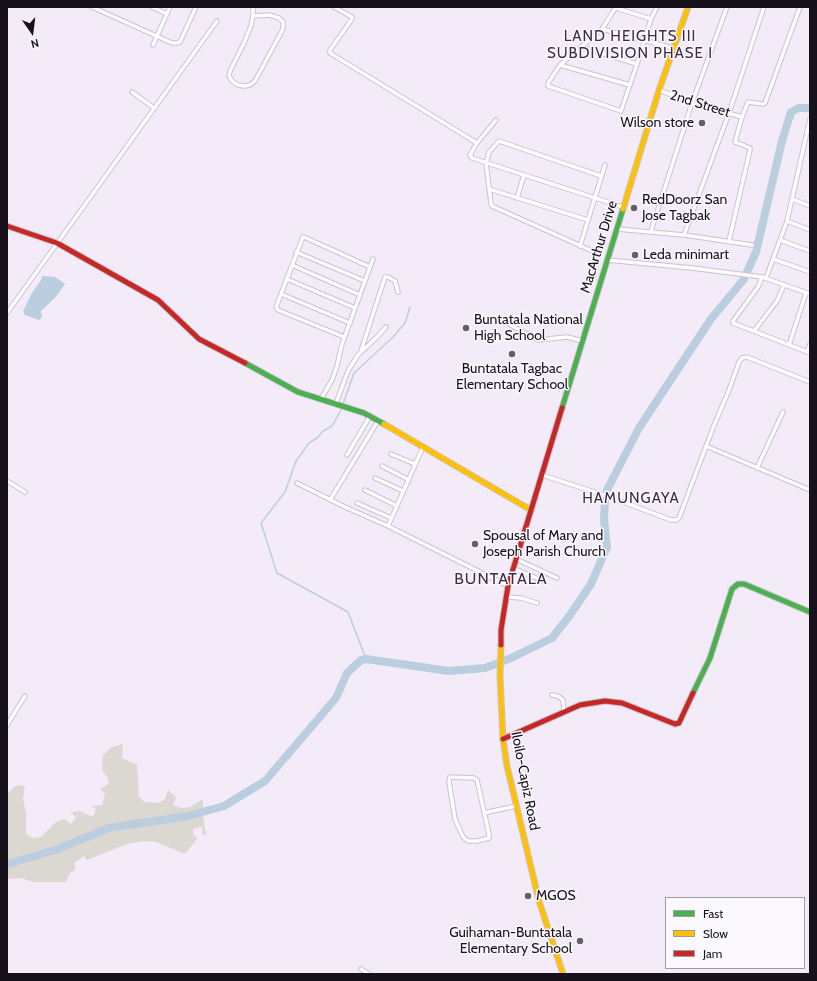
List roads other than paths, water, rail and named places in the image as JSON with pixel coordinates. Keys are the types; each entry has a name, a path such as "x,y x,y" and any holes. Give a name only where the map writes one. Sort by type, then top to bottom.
{"street":[{"path":"92,7 172,43 180,42 196,7"},
{"path":"152,7 167,14"},
{"path":"153,45 170,7"},
{"path":"253,7 253,16 244,43 229,76 232,81 238,85 250,85 255,81 283,29 283,22 279,18 269,15 253,16"},
{"path":"334,7 352,17 352,19 330,50 330,53 477,143"},
{"path":"651,19 616,8 602,28 560,65 548,83 548,86 619,111 622,109 656,7"},
{"name":"MacArthur Drive","path":"508,586 659,90 688,7"},
{"path":"651,231 692,103 727,7"},
{"path":"684,235 729,113 764,7"},
{"path":"729,241 750,150 750,148 735,142 742,117 748,102 765,103 800,7"},
{"path":"7,313 217,21"},
{"path":"602,28 673,48"},
{"path":"581,47 637,64"},
{"path":"560,65 630,85"},
{"name":"2nd Street","path":"659,90 692,103 742,117"},
{"path":"132,92 154,108"},
{"path":"810,119 808,135 787,221 773,259 764,278 733,321 734,325 809,352 810,344"},
{"path":"496,120 477,143 470,155 474,160 623,207"},
{"path":"590,250 492,206 486,163 489,152 497,142 502,142 602,176"},
{"path":"580,246 605,165"},
{"path":"517,198 524,175"},
{"path":"489,189 588,220"},
{"path":"792,199 810,206"},
{"path":"787,221 810,230"},
{"path":"7,226 57,243 158,300 199,339 298,392 338,404 370,416 531,510"},
{"path":"617,229 651,231 752,245"},
{"path":"344,337 278,310 276,307 296,252 301,239 304,237 370,267"},
{"path":"780,240 810,251"},
{"path":"296,252 365,281"},
{"path":"321,399 332,380 344,337 373,259"},
{"path":"773,259 810,272"},
{"path":"607,260 692,268 764,278 808,294 789,345"},
{"path":"292,265 360,295"},
{"path":"338,404 348,372 361,351 386,277 396,281 398,292"},
{"path":"287,279 355,308"},
{"path":"754,331 777,301 784,285"},
{"path":"281,294 350,323"},
{"path":"510,324 538,340 567,337 583,341"},
{"path":"361,351 386,327"},
{"path":"542,475 610,497 671,520 676,520 679,518 739,362 742,358 748,357 810,382"},
{"path":"757,468 783,412"},
{"path":"347,455 370,416"},
{"path":"330,500 378,421"},
{"path":"706,446 810,490"},
{"path":"388,526 423,447"},
{"path":"391,454 415,464"},
{"path":"382,466 408,480"},
{"path":"375,478 403,491"},
{"path":"7,481 25,492"},
{"path":"297,483 330,500 388,526 508,586"},
{"path":"366,490 397,506"},
{"path":"357,503 391,518"},
{"path":"516,559 557,578"},
{"path":"513,568 543,581"},
{"path":"503,738 564,711 586,704 622,702 677,724 710,658 725,607 732,589 738,584 744,584 810,612"},
{"name":"Iloilo-Capiz Road","path":"508,586 501,630 500,654 503,738 507,766 539,901 563,974"},
{"path":"507,597 521,598 537,603"},
{"path":"552,695 558,696 563,700 564,711"},
{"path":"7,725 25,696"},
{"path":"450,777 476,779 484,813 489,838 477,841 465,840 455,820 449,782 450,777"},
{"path":"484,813 516,806"},
{"path":"361,969 369,974"}],"water":[{"path":"42,276 55,277 65,284 55,298 41,311 42,317 39,320 25,315 23,311"}],"waterway":[{"path":"747,272 756,252 782,141 791,112 799,108 810,108"},
{"path":"607,490 639,428 711,319 744,279"},
{"path":"366,659 348,612 277,573 261,523 285,492 296,461 309,443 317,438 323,431 332,426 341,410 354,373 392,338 405,323 410,307"},
{"path":"7,864 55,850 109,828 188,816 224,806 265,781 336,698 347,673 361,660 366,659 449,671 485,668 511,658 552,638 591,584 607,547 604,520 605,499"}],"place":[{"name":"Wilson store","path":"702,123"},
{"name":"RedDoorz San Jose Tagbak","path":"634,208"},
{"name":"Leda minimart","path":"635,255"},
{"name":"Buntatala National High School","path":"466,328"},
{"name":"Buntatala Tagbac Elementary School","path":"512,354"},
{"name":"Spousal of Mary and Joseph Parish Church","path":"475,544"},
{"name":"MGOS","path":"528,896"},
{"name":"Guihaman-Buntatala Elementary School","path":"580,941"}],"district":[{"name":"LAND HEIGHTS III SUBDIVISION PHASE I","path":"630,46"},
{"name":"HAMUNGAYA","path":"631,499"},
{"name":"BUNTATALA","path":"501,579"}]}
